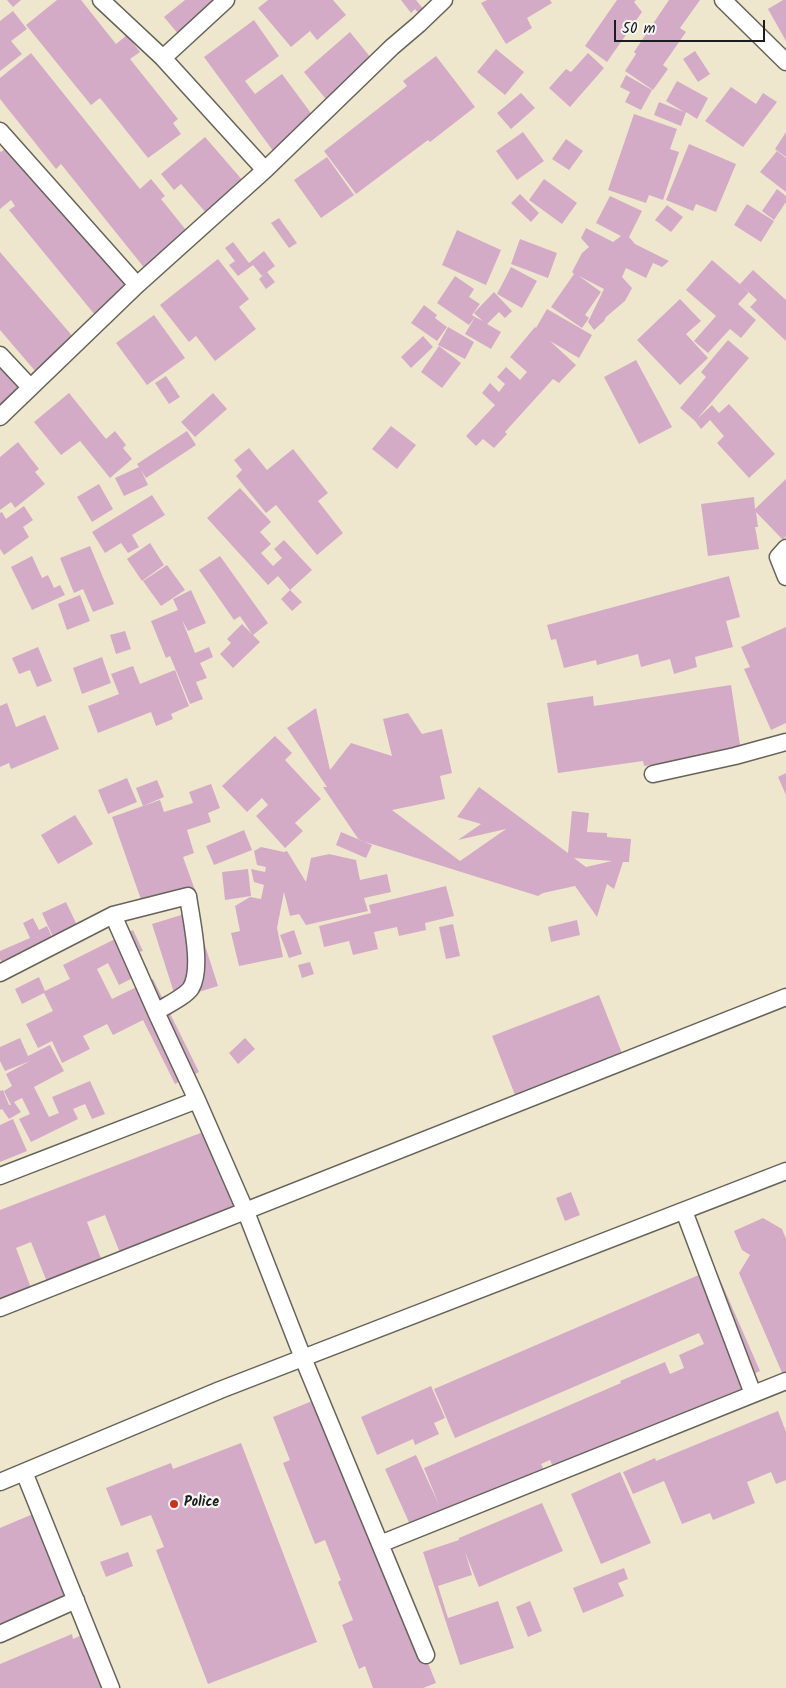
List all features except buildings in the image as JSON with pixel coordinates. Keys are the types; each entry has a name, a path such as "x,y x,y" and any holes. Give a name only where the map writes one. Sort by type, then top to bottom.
{"street":[{"path":"101,0 163,58 265,170"},
{"path":"163,58 226,0"},
{"path":"723,0 786,62"},
{"path":"0,416 137,285 265,170 438,2"},
{"path":"0,131 137,285"},
{"path":"0,355 30,387"},
{"path":"786,548 778,557 786,577"},
{"path":"653,774 735,756 786,742"},
{"path":"0,973 113,914 188,896 197,964 196,977 190,990 156,1012"},
{"path":"113,914 156,1012 198,1100 246,1212 303,1358 426,1656"},
{"path":"0,1308 786,997"},
{"path":"0,1176 198,1100"},
{"path":"0,1482 220,1390 786,1171"},
{"path":"684,1210 753,1394"},
{"path":"380,1544 786,1381"},
{"path":"24,1472 111,1688"},
{"path":"0,1634 76,1600"}],"place":[{"name":"Police","path":"174,1504"}]}
